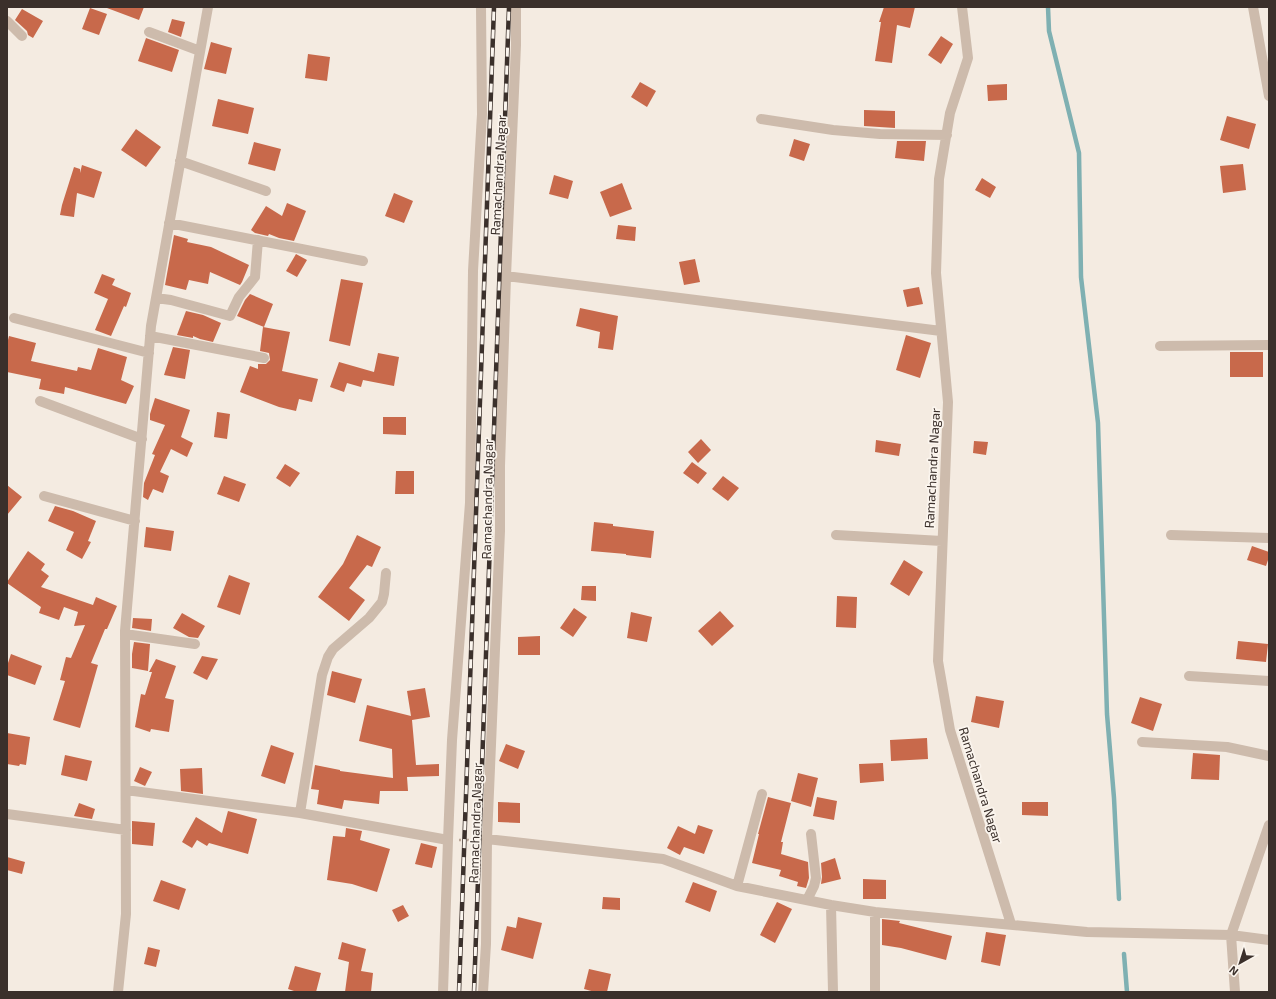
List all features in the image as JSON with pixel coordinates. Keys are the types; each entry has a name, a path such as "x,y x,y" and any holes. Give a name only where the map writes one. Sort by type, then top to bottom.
{"street":[{"path":"118,992 126,914 126,634 150,336 208,7"},
{"path":"443,992 452,740 470,503 473,271 482,114 481,7"},
{"name":"Ramachandra Nagar","path":"483,992 486,944 487,839 500,531 500,466 506,276 515,82 516,7"},
{"name":"Ramachandra Nagar","path":"962,7 968,58 950,113 939,179 936,273 948,402 938,661 950,730 1011,924"},
{"path":"1253,7 1269,92"},
{"path":"7,21 22,36"},
{"path":"149,32 200,51"},
{"path":"761,119 833,130 872,133 947,134"},
{"path":"180,161 266,191"},
{"path":"169,223 363,261"},
{"path":"156,298 172,300 230,316 239,297 255,276 258,240"},
{"path":"506,276 941,331"},
{"path":"14,318 149,353"},
{"path":"150,336 264,358"},
{"path":"1160,346 1269,345"},
{"path":"40,402 142,439"},
{"path":"44,496 134,522"},
{"path":"836,535 942,541"},
{"path":"1170,535 1269,538"},
{"path":"300,813 322,675 328,657 333,650 369,618 382,602 386,573"},
{"path":"126,634 195,644"},
{"path":"1189,676 1269,681"},
{"path":"1142,742 1227,747 1269,756"},
{"path":"126,790 300,813 448,840"},
{"path":"737,886 762,794"},
{"path":"7,814 126,830"},
{"path":"1234,992 1231,935 1269,825"},
{"path":"807,900 816,878 811,834"},
{"path":"487,839 662,859 737,886 831,905 875,912 1086,932 1231,935 1269,940"},
{"path":"831,905 833,992"},
{"path":"875,912 875,992"}],"path":[{"path":"448,840 487,839"}],"building":[{"path":"107,7 144,7 139,20"},
{"path":"884,7 915,7 910,28 897,25 892,63 875,61 881,22 879,22"},
{"path":"90,8 107,14 99,35 82,29"},
{"path":"22,9 43,21 33,38 28,35 27,31 15,20"},
{"path":"172,19 185,22 181,37 168,32"},
{"path":"941,36 953,44 941,64 928,55"},
{"path":"146,38 179,50 172,72 138,61"},
{"path":"211,42 232,48 226,74 204,69"},
{"path":"308,54 330,57 327,81 305,78"},
{"path":"640,82 656,91 647,107 631,97"},
{"path":"1007,84 1007,100 988,101 987,85"},
{"path":"218,99 254,108 248,134 212,126"},
{"path":"864,110 895,111 895,128 864,126"},
{"path":"1227,116 1256,124 1249,149 1220,140"},
{"path":"136,129 161,147 146,167 121,150"},
{"path":"794,139 810,144 804,161 789,156"},
{"path":"897,141 926,141 924,161 895,158"},
{"path":"254,142 281,149 275,171 248,164"},
{"path":"1243,164 1246,190 1223,193 1220,166"},
{"path":"82,165 102,172 94,198 77,193 74,217 60,215 74,167 80,169 80,173"},
{"path":"554,175 573,181 568,199 549,194"},
{"path":"982,178 996,187 990,198 975,190"},
{"path":"622,183 632,209 610,217 600,192"},
{"path":"394,193 413,201 404,223 385,216"},
{"path":"287,203 306,211 294,241 269,234 268,236 255,233 251,230 266,206 282,216"},
{"path":"618,225 636,227 635,241 616,239"},
{"path":"174,235 188,239 187,242 211,247 249,265 240,285 210,272 208,284 189,280 186,290 165,285"},
{"path":"296,254 307,260 297,277 286,271"},
{"path":"695,259 700,282 684,285 679,262"},
{"path":"102,274 115,279 112,285 131,293 126,307 124,306 111,336 95,330 108,299 94,293"},
{"path":"341,279 363,283 350,346 329,341"},
{"path":"919,287 923,304 907,307 903,290"},
{"path":"250,294 273,304 264,327 237,316 245,300"},
{"path":"580,308 618,316 613,350 598,348 600,332 576,326"},
{"path":"186,311 203,315 221,323 213,342 193,336 193,338 177,335"},
{"path":"263,327 290,332 282,371 318,379 312,402 299,399 296,411 279,407 240,392 250,366 258,369 258,364 266,364 270,360 269,353 260,351"},
{"path":"906,335 931,343 920,378 896,370"},
{"path":"9,336 36,343 31,361 77,371 78,367 91,370 98,348 127,357 121,380 134,386 126,404 65,387 64,394 39,389 41,379 7,372 7,344"},
{"path":"173,347 190,350 185,379 164,375"},
{"path":"1230,352 1263,352 1263,377 1230,377"},
{"path":"378,353 399,357 394,386 363,380 361,387 347,383 344,392 330,387 339,362 374,372"},
{"path":"155,398 190,410 181,437 193,443 187,457 171,449 160,472 169,476 163,493 153,489 148,500 143,497 144,483 155,455 152,454 165,425 150,420 150,414"},
{"path":"217,412 230,414 227,439 214,437"},
{"path":"383,417 406,417 406,435 383,434"},
{"path":"701,439 711,450 698,463 688,452"},
{"path":"876,440 901,444 899,456 875,452"},
{"path":"974,441 988,442 986,455 973,453"},
{"path":"692,462 707,473 698,484 683,473"},
{"path":"285,464 300,473 290,487 276,478"},
{"path":"396,471 414,471 414,494 395,494"},
{"path":"224,476 246,484 239,502 217,494"},
{"path":"723,476 739,488 728,501 712,489"},
{"path":"7,485 22,497 7,515"},
{"path":"55,506 73,511 96,521 88,541 91,542 82,559 66,550 74,532 48,521"},
{"path":"594,522 654,531 651,558 591,551"},
{"path":"146,527 174,531 171,551 144,547"},
{"path":"357,535 381,547 372,567 367,565 349,588 365,600 349,621 318,597 343,564"},
{"path":"1252,546 1269,552 1266,566 1247,560"},
{"path":"28,551 45,564 41,570 49,576 41,587 93,605 96,597 117,606 107,629 105,629 91,663 98,665 80,728 53,720 65,681 60,680 66,657 71,658 85,625 74,626 78,612 64,607 59,620 39,613 41,607 7,583"},
{"path":"904,560 923,572 909,596 890,584"},
{"path":"229,575 250,583 240,615 217,607"},
{"path":"582,586 596,586 596,601 581,600"},
{"path":"837,596 857,597 856,628 836,627"},
{"path":"574,608 587,617 573,637 560,628"},
{"path":"720,611 734,626 712,646 698,631"},
{"path":"631,612 652,617 647,642 627,638"},
{"path":"182,613 205,626 198,638 189,637 173,628"},
{"path":"133,618 152,619 151,631 132,628"},
{"path":"540,636 540,655 518,655 518,637"},
{"path":"1238,641 1268,644 1266,662 1236,659"},
{"path":"134,642 150,644 148,671 132,668"},
{"path":"11,654 42,666 35,685 7,675 7,666"},
{"path":"202,656 218,659 207,680 193,673"},
{"path":"156,659 176,666 165,698 174,700 169,732 151,729 150,732 135,727 141,694 145,695 152,672 149,672"},
{"path":"332,671 362,679 355,703 327,695"},
{"path":"425,688 430,717 412,720 416,765 439,764 439,776 407,777 408,791 380,791 379,804 344,800 342,809 317,804 319,790 311,789 315,765 340,771 393,778 392,749 359,741 367,705 411,716 407,691"},
{"path":"976,696 1004,701 999,728 971,722"},
{"path":"1140,697 1162,704 1153,731 1131,723"},
{"path":"7,733 30,737 26,765 20,764 19,766 7,764"},
{"path":"927,738 928,759 891,761 890,740"},
{"path":"506,744 525,751 518,769 499,761"},
{"path":"271,745 294,753 285,784 261,776"},
{"path":"1193,753 1220,755 1219,780 1191,779"},
{"path":"65,755 92,761 87,781 61,775"},
{"path":"883,763 884,781 860,783 859,764"},
{"path":"140,767 152,772 145,786 134,781"},
{"path":"202,768 203,794 181,791 180,769"},
{"path":"798,773 818,778 811,807 791,801"},
{"path":"768,797 791,803 781,842 783,842 781,854 808,862 809,878 806,888 797,886 798,882 779,876 781,870 752,863"},
{"path":"817,797 837,801 834,820 813,816"},
{"path":"498,802 520,803 520,823 498,822"},
{"path":"1022,802 1048,802 1048,816 1022,815"},
{"path":"79,803 95,809 92,819 74,816"},
{"path":"228,811 257,819 248,854 209,843 207,846 197,840 192,848 182,842 196,817 222,833"},
{"path":"132,821 155,823 153,846 132,844"},
{"path":"698,825 713,830 704,854 684,847 680,855 667,848 678,826 695,834"},
{"path":"346,828 362,831 360,840 390,849 377,892 352,884 327,880 333,836 345,837"},
{"path":"421,843 437,847 432,868 415,864"},
{"path":"7,857 25,862 22,874 7,870"},
{"path":"835,858 841,879 821,884 821,863"},
{"path":"863,879 886,880 886,899 863,899"},
{"path":"161,880 186,889 179,910 153,901"},
{"path":"693,882 717,891 710,912 685,902"},
{"path":"603,897 620,898 620,910 602,909"},
{"path":"777,902 792,909 775,943 760,935"},
{"path":"403,905 409,916 398,922 392,910"},
{"path":"518,917 542,923 533,959 501,950 507,926 516,928"},
{"path":"882,919 900,921 899,923 952,936 946,960 901,948 882,945"},
{"path":"986,932 1006,935 1000,966 981,962"},
{"path":"342,942 366,949 361,971 373,973 371,992 345,992 349,962 338,959"},
{"path":"148,947 160,950 156,967 144,964"},
{"path":"295,966 321,973 316,992 297,992 288,989"},
{"path":"589,969 611,974 607,992 595,992 584,989"}],"waterway":[{"path":"1048,7 1049,31 1079,153 1081,277 1098,423 1107,714 1114,798 1119,899"},
{"path":"1124,954 1127,992"}],"railway":[{"path":"459,992 494,7"},
{"path":"474,992 509,7"}]}
